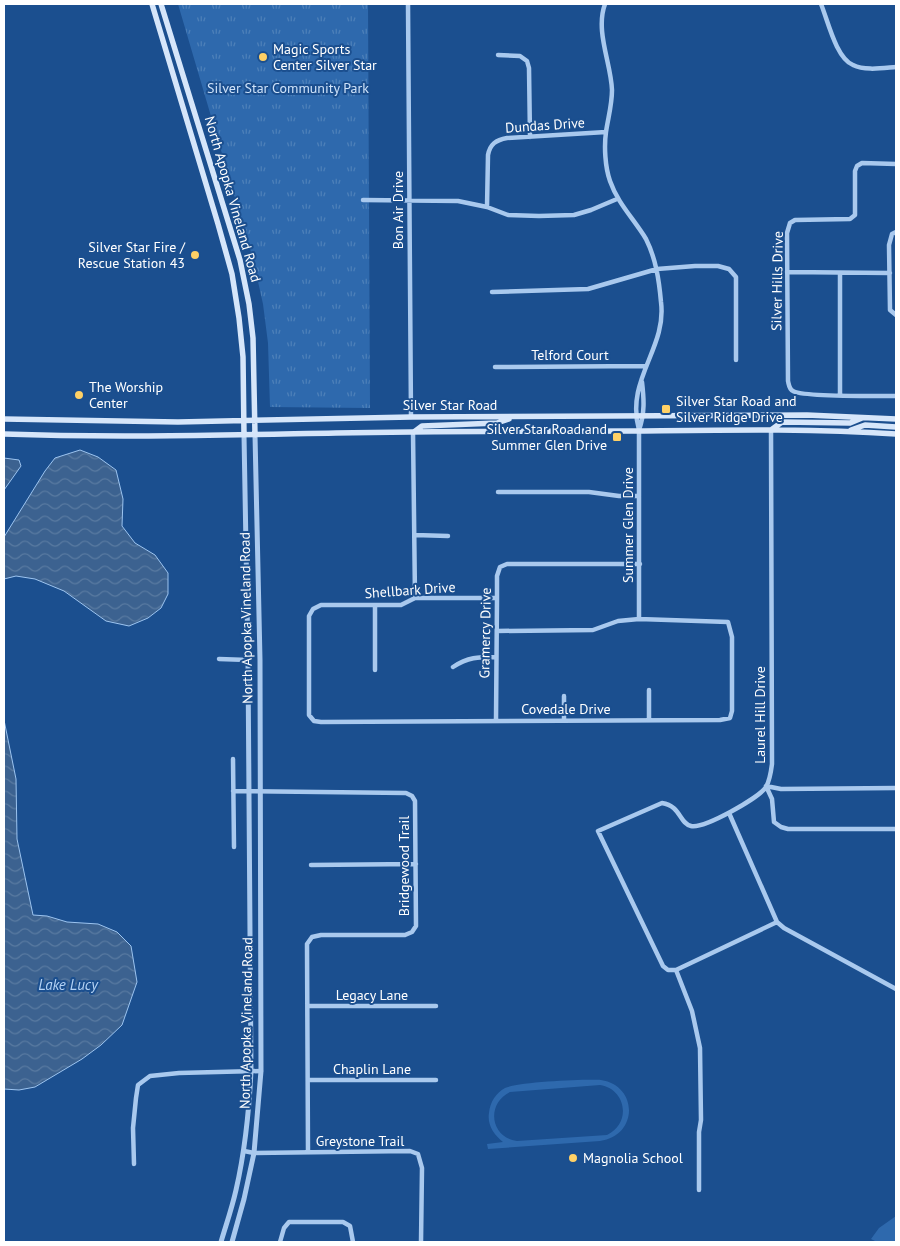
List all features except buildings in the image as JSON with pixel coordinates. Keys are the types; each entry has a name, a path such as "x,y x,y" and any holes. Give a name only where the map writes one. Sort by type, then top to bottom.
{"main road":[{"name":"North Apopka Vineland Road","path":"152,4 232,274 243,358 244,436"},
{"name":"North Apopka Vineland Road","path":"161,4 240,260 249,304 253,338 255,435"},
{"name":"Silver Star Road","path":"4,419 178,422 411,417 807,415 896,419"},
{"path":"414,432 422,426 497,423 514,417"},
{"path":"771,430 782,422 850,423 864,417"},
{"path":"847,432 865,425 896,427"},
{"name":"Silver Star Road","path":"4,434 63,436 244,436 639,430 771,430 896,434"}],"street":[{"name":"Bon Air Drive","path":"408,4 411,417"},
{"path":"598,4 604,5 602,24 612,89 611,110 606,132 606,160 609,179 617,199 651,249 657,269 662,305 653,352 645,366 636,401 636,417 639,430"},
{"path":"821,4 837,47 844,58 853,65 866,68 896,67"},
{"path":"498,55 520,56 527,61 529,68 530,137"},
{"path":"176,82 185,79"},
{"name":"Dundas Drive","path":"487,207 488,155 490,147 497,140 606,132"},
{"name":"Silver Hills Drive","path":"896,164 868,163 857,166 855,171 855,215 850,219 795,220 790,223 787,233 788,381 790,390 795,393 896,396"},
{"path":"363,200 458,201 487,207 508,215 539,216 574,215 617,199"},
{"path":"896,232 892,234 889,249 890,310 896,314"},
{"path":"889,249 896,249"},
{"path":"492,292 588,289 657,269 694,266 718,266 729,269 736,277 736,360"},
{"path":"787,272 890,273"},
{"path":"840,272 840,395"},
{"name":"Telford Court","path":"494,367 645,366"},
{"path":"639,430 644,417 642,378"},
{"name":"Summer Glen Drive","path":"639,430 639,619"},
{"name":"Laurel Hill Drive","path":"766,786 772,764 771,430"},
{"path":"414,432 415,598"},
{"name":"North Apopka Vineland Road","path":"232,1242 254,1153 261,1071 259,650 255,435"},
{"name":"North Apopka Vineland Road","path":"221,1242 236,1192 244,1151 251,1072 248,660 244,436"},
{"path":"498,492 589,492 619,496 639,496"},
{"path":"415,536 448,536"},
{"name":"Gramercy Drive","path":"496,720 496,598 497,576 500,567 507,564 640,564"},
{"name":"Shellbark Drive","path":"309,715 310,616 313,609 322,605 401,605 415,598 496,598"},
{"path":"375,605 375,670"},
{"path":"497,631 593,630 618,621 639,619"},
{"name":"Covedale Drive","path":"309,715 314,721 321,722 720,720 730,718 732,711 732,637 728,622 639,619"},
{"path":"453,667 473,657 496,657"},
{"path":"219,659 248,660"},
{"path":"649,690 649,720"},
{"path":"564,696 564,720"},
{"path":"234,759 234,847"},
{"path":"766,786 781,789 896,788"},
{"path":"766,786 760,793 729,813 698,826 691,826 685,823 677,810 669,804 662,803 598,831 663,966 668,970 676,970 777,922"},
{"path":"766,786 772,799 774,822 781,827 788,829 896,829"},
{"name":"Bridgewood Trail","path":"234,791 406,793 412,796 415,801 416,926 412,932 406,935 321,935 312,937 307,944 308,1152"},
{"path":"729,813 777,922 784,928 896,989"},
{"path":"311,864 416,864"},
{"path":"676,970 692,1012 700,1048 701,1120 698,1140 699,1190"},
{"name":"Legacy Lane","path":"308,1006 436,1006"},
{"path":"134,1164 133,1128 138,1085 150,1076 179,1073 261,1071"},
{"name":"Chaplin Lane","path":"308,1080 436,1080"},
{"name":"Greystone Trail","path":"244,1151 254,1153 410,1151 418,1154 422,1168 421,1242"},
{"path":"280,1242 284,1228 290,1222 343,1222 350,1226 353,1242"}],"green space":[{"name":"Silver Star Community Park","path":"178,4 368,4 370,408 270,407 268,343 263,304 253,259"},
{"path":"601,1080 613,1084 622,1091 627,1101 629,1111 627,1121 622,1130 613,1137 600,1141 488,1149 487,1144 503,1142 492,1129 489,1117 492,1102 496,1095 505,1088 552,1081","holes":["600,1085 609,1088 620,1099 623,1115 615,1130 607,1135 517,1141 501,1133 494,1120 497,1104 502,1097 510,1092"]},
{"path":"896,1216 896,1242 877,1242 871,1239 879,1228"}],"water":[{"path":"80,450 98,457 116,470 123,499 122,526 135,543 155,555 168,573 168,594 161,608 148,618 129,626 106,621 64,591 35,579 16,576 4,579 4,537 55,458"},
{"path":"4,458 19,460 21,466 4,490"},
{"name":"Lake Lucy","path":"4,720 16,779 17,839 33,915 47,916 67,922 98,924 117,932 131,946 137,982 122,1025 101,1045 82,1059 35,1087 19,1090 4,1089"}],"place":[{"name":"Magic Sports Center Silver Star","path":"263,57"},
{"name":"Silver Star Fire / Rescue Station 43","path":"195,255"},
{"name":"The Worship Center","path":"79,395"},
{"name":"Silver Star Road and Silver Ridge Drive","path":"666,409"},
{"name":"Silver Star Road and Summer Glen Drive","path":"617,437"},
{"name":"Magnolia School","path":"573,1158"}]}
